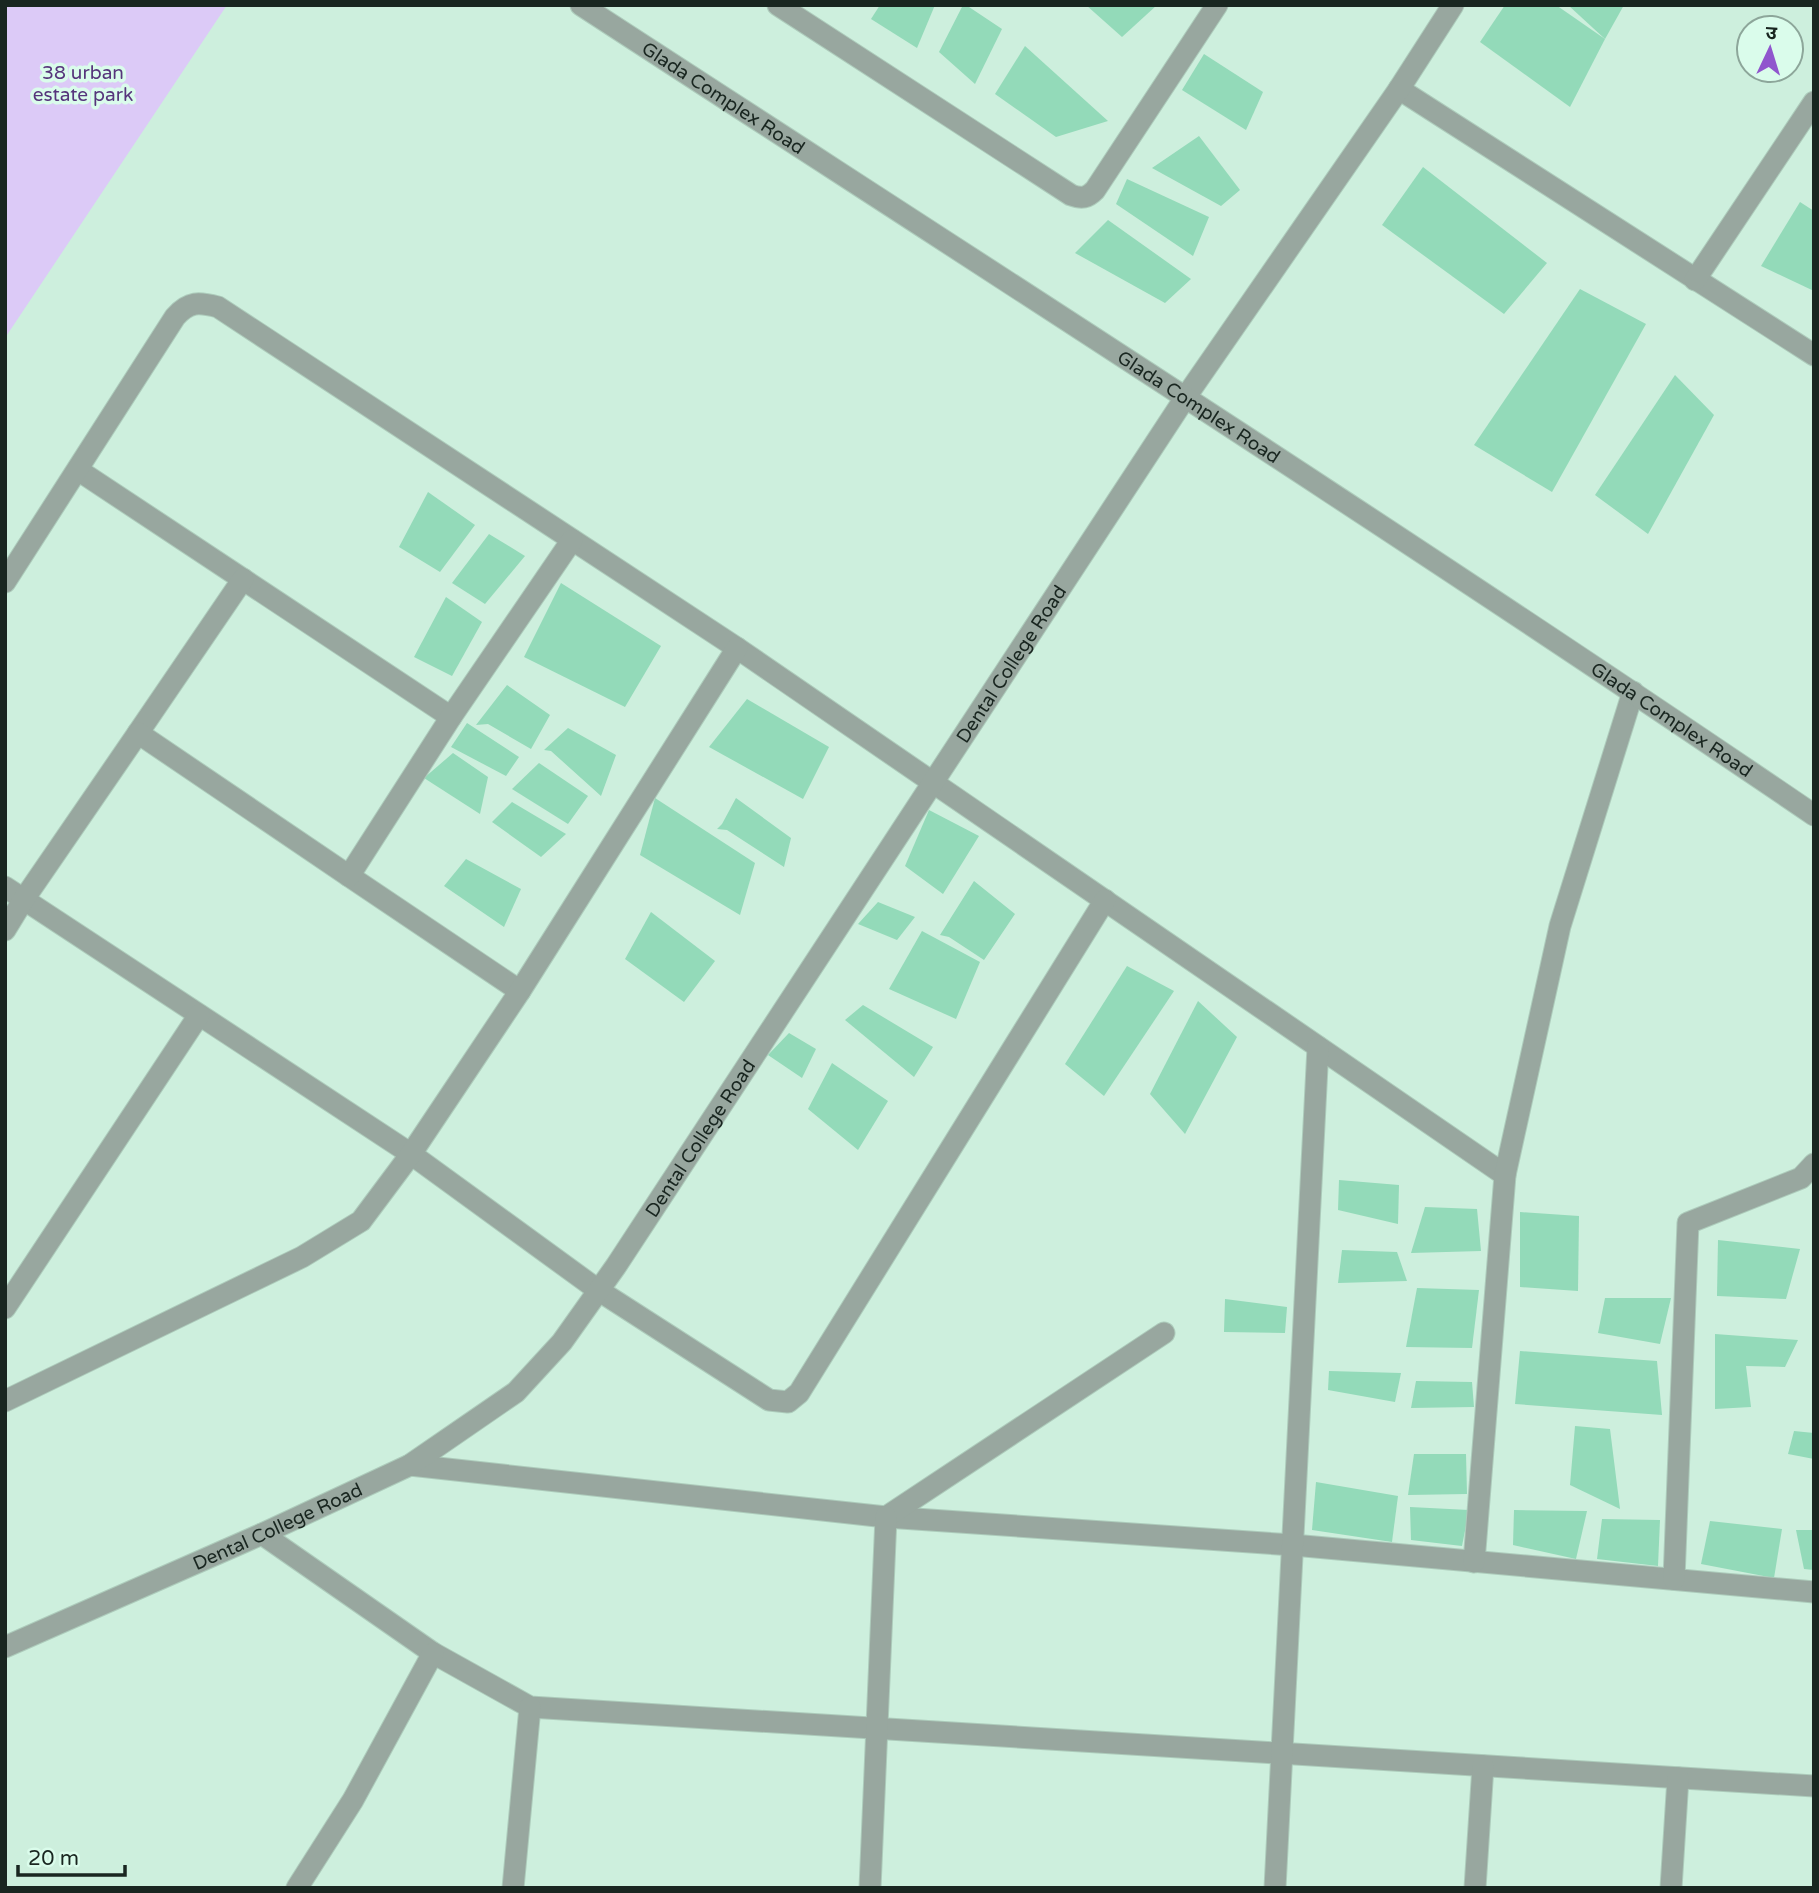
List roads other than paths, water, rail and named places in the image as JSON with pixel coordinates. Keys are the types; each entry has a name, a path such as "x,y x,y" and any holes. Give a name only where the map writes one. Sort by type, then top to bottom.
{"street":[{"name":"Glada Complex Road","path":"581,5 1633,692 1814,815"},
{"path":"778,5 1071,195 1080,198 1088,197 1095,190 1217,5"},
{"name":"Dental College Road","path":"5,1647 262,1534 410,1465 516,1392 562,1342 624,1254 1185,398 1399,89 1453,5"},
{"path":"1399,89 1814,355"},
{"path":"1695,279 1814,102"},
{"path":"5,582 175,317 184,307 202,303 218,307 737,648 1505,1175"},
{"path":"78,470 451,716"},
{"path":"349,876 451,716 572,540"},
{"path":"5,930 243,579"},
{"path":"5,1401 302,1258 361,1220 411,1154 520,991 737,648"},
{"path":"1474,1562 1505,1175 1560,926 1633,692"},
{"path":"138,733 520,991"},
{"path":"5,887 411,1154 598,1290 769,1400 788,1402 799,1394 1105,900"},
{"path":"5,1308 199,1015"},
{"path":"1275,1888 1318,1047"},
{"path":"1674,1579 1689,1223 1801,1178 1814,1164"},
{"path":"886,1517 1164,1333"},
{"path":"410,1465 886,1517 1293,1545 1814,1592"},
{"path":"870,1888 886,1517"},
{"path":"262,1534 433,1653 530,1707 1814,1786"},
{"path":"297,1888 353,1800 433,1653"},
{"path":"513,1888 530,1707"},
{"path":"1475,1888 1483,1766"},
{"path":"1671,1888 1678,1778"}],"park label":[{"name":"38 urban estate park","path":"83,83"}]}
